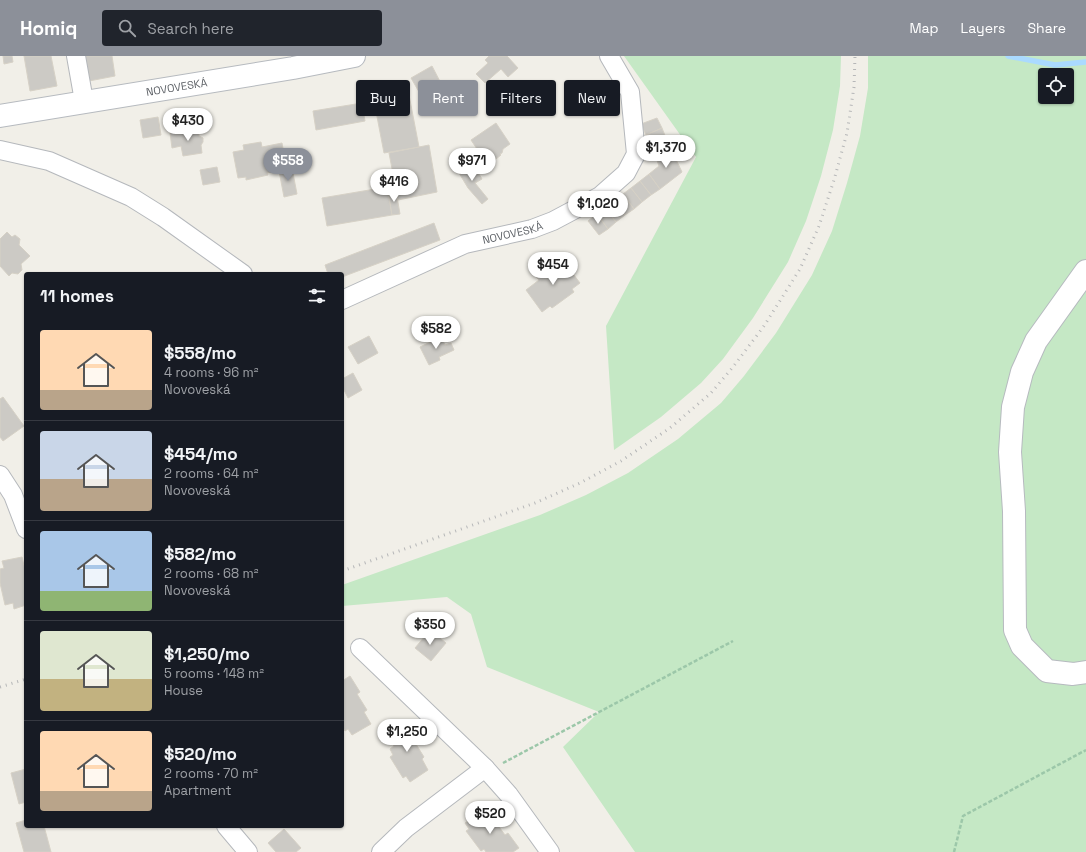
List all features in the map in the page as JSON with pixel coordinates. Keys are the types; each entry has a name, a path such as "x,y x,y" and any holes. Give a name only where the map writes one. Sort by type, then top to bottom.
{"street":[{"path":"76,56 84,102"},
{"name":"NOVOVESKÁ","path":"0,116 293,68 354,56"},
{"name":"NOVOVESKÁ","path":"344,299 465,244 532,229 553,221 600,196 626,173 636,154 630,92 609,56"},
{"path":"0,150 49,161 131,196 240,272"},
{"path":"1086,271 1036,341 1022,372 1014,407 1010,452 1014,511 1015,630 1022,646 1047,671 1073,674 1086,672"},
{"path":"0,475 13,496 24,524"},
{"path":"360,648 486,768 509,795 550,852"},
{"path":"381,852 406,828 486,768"},
{"path":"228,828 248,852"}],"path":[{"path":"486,768 508,762 733,641"},
{"path":"954,852 963,816 1086,750"}],"green space":[{"path":"624,56 841,56 840,86 833,130 821,176 806,221 788,262 753,318 723,359 701,383 661,417 614,450 606,326 696,157"},
{"path":"868,56 1086,56 1086,852 635,852 563,747 599,712 487,667 471,614 447,597 344,606 344,584 540,515 586,495 628,473 678,439 721,403 744,376 776,333 812,275 832,231 860,136 868,88"}],"building":[{"path":"3,56 12,56 13,62 4,64"},
{"path":"24,56 51,56 57,86 30,91"},
{"path":"85,56 112,56 115,76 89,81"},
{"path":"489,56 507,56 518,68 508,77 501,69 488,80 486,80 485,83 476,74 488,63 485,60"},
{"path":"432,66 439,80 418,80 418,90 411,78"},
{"path":"410,100 419,147 384,153 377,116 410,116"},
{"path":"356,104 356,116 364,116 365,121 316,130 313,111"},
{"path":"158,117 161,135 143,138 140,120"},
{"path":"657,118 662,128 646,135 641,124"},
{"path":"496,123 510,144 503,149 502,153 500,154 501,155 496,159 492,156 485,161 471,140"},
{"path":"198,128 199,136 203,138 201,145 202,153 183,156 181,146 172,148 170,133"},
{"path":"662,128 666,138 650,145 646,135"},
{"path":"666,138 671,149 655,155 650,145"},
{"path":"261,142 262,147 282,143 284,154 289,153 292,168 267,173 268,175 246,180 246,177 238,178 233,152 244,150 243,145"},
{"path":"429,145 437,192 398,200 389,153"},
{"path":"671,149 682,172 660,189 649,174 659,166 655,155"},
{"path":"466,162 473,174 477,171 482,179 475,183 488,199 482,204 468,188 456,168"},
{"path":"217,167 220,182 203,185 200,170"},
{"path":"292,168 297,194 284,197 279,171"},
{"path":"649,174 660,189 651,195 640,181"},
{"path":"640,181 651,195 642,202 631,188"},
{"path":"387,187 392,215 327,226 322,198"},
{"path":"631,188 642,202 634,209 623,194"},
{"path":"396,191 400,214 392,215 388,192"},
{"path":"623,194 634,209 625,215 614,201"},
{"path":"614,201 625,215 616,222 605,208"},
{"path":"605,208 616,222 608,229 597,214"},
{"path":"597,214 608,229 599,235 588,221"},
{"path":"434,223 440,240 344,276 344,272 327,272 325,265"},
{"path":"7,232 12,237 15,235 20,239 19,245 30,256 21,264 22,270 18,274 12,273 9,276 0,266 0,239"},
{"path":"564,262 580,283 572,289 574,292 552,308 550,306 542,312 526,290 539,280 536,277 539,275 536,271 543,266 546,270 548,268 551,271"},
{"path":"369,336 378,353 358,364 348,347"},
{"path":"441,337 445,345 451,343 454,350 439,357 440,360 429,365 420,347"},
{"path":"353,373 362,390 348,398 344,390 344,378"},
{"path":"3,397 24,426 3,441 0,437 0,399"},
{"path":"22,557 24,566 24,606 14,609 13,603 5,605 0,583 0,569 4,568 2,561"},
{"path":"430,630 446,643 431,661 415,648"},
{"path":"350,676 360,692 357,694 367,710 364,712 371,724 352,735 348,729 345,731 344,729 344,680"},
{"path":"408,723 418,739 414,741 424,757 422,759 428,770 410,782 406,776 403,778 390,757 393,755 390,749 394,746 388,735"},
{"path":"24,770 24,803 19,804 11,773"},
{"path":"483,811 491,821 494,820 505,835 508,833 519,848 513,852 486,852 484,849 481,851 466,831 469,829 465,823"},
{"path":"24,821 24,828 45,828 51,852 24,852 16,823"},
{"path":"284,829 301,848 296,852 276,852 268,843"}],"waterway":[{"path":"1008,56 1055,65 1086,62"}],"railway":[{"path":"344,570 535,503 580,483 621,461 670,428 711,393 764,326 800,269 819,226 847,133 854,87 855,56"},
{"path":"0,687 24,680"}]}
